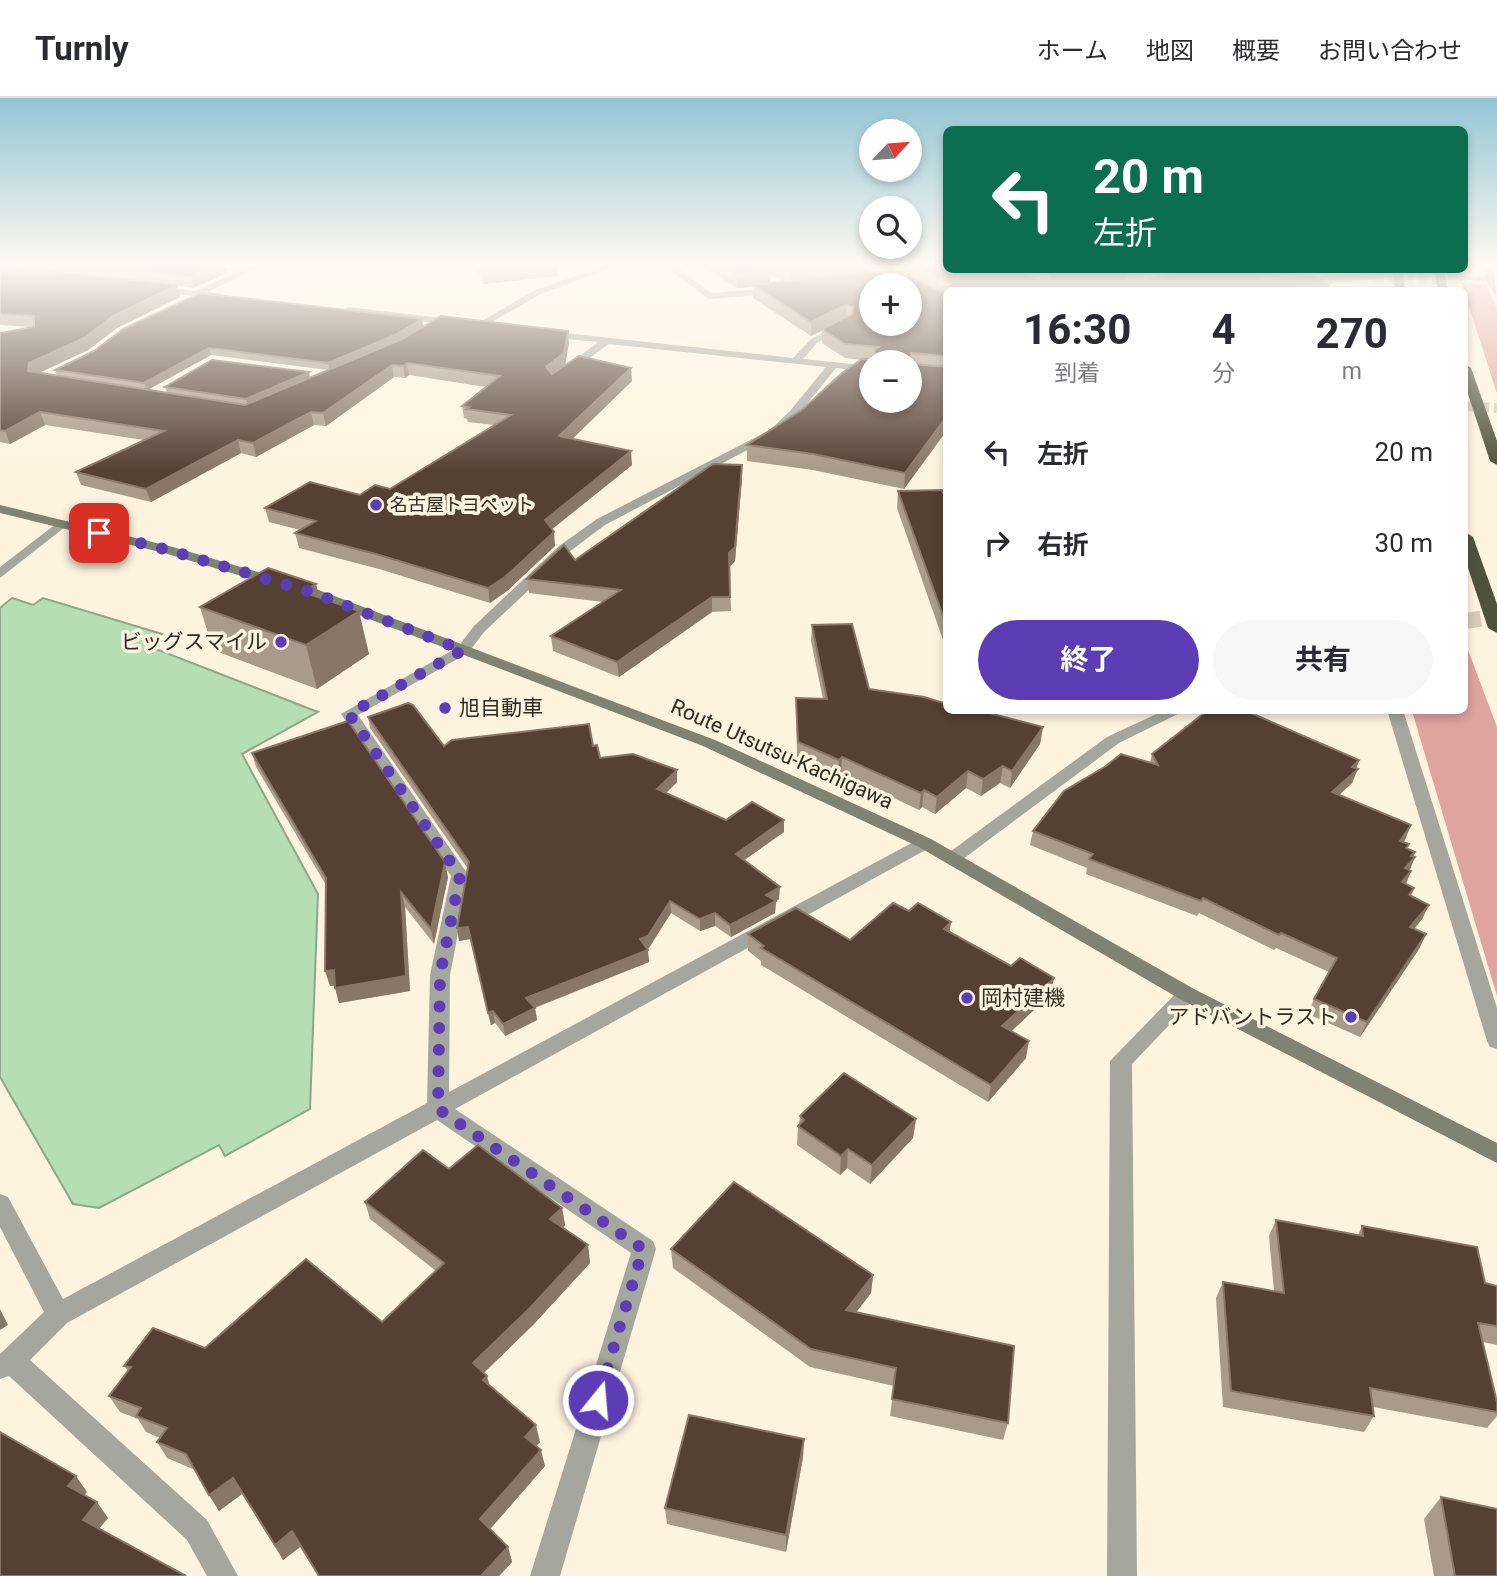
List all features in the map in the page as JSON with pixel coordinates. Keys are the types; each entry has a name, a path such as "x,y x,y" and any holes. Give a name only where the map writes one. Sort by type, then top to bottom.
{"highway":[{"path":"1468,377 1497,461"},
{"path":"1468,546 1497,628"}],"main road":[{"name":"Route Utsutsu-Kachigawa","path":"0,509 168,550 311,592 709,743 925,843 1187,994 1497,1154"}],"street":[{"path":"537,333 859,368"},
{"path":"794,361 814,341 830,333"},
{"path":"555,381 605,342"},
{"path":"438,1109 440,975 460,876 349,714 463,650 479,629 564,549 601,522 774,432 794,413 833,365"},
{"path":"0,574 61,524"},
{"path":"953,858 1113,740 1170,714"},
{"path":"1396,714 1497,1041"},
{"path":"223,1576 197,1530 6,1364 58,1315 925,843"},
{"path":"1122,1576 1121,1061 1187,994"},
{"path":"438,1109 643,1249 545,1576"},
{"path":"0,1204 58,1315"}],"shaded area":[{"path":"1478,333 1497,333 1497,394"},
{"path":"12,598 33,605 43,598 162,634 148,646 318,712 242,754 318,894 310,1109 225,1156 219,1145 99,1208 73,1204 0,1077 0,608"},
{"path":"1468,650 1497,727 1497,996 1413,714 1468,714"}],"building":[{"path":"0,333 91,333 29,363 28,371 245,405 412,333 568,333 564,353 546,367 552,374 579,356 631,368 559,436 631,451 545,520 554,532 505,577 488,588 295,533 316,521 265,508 310,482 360,495 375,485 390,489 511,415 466,409 469,407 462,406 500,376 407,363 403,366 392,365 323,413 311,412 253,443 238,440 146,489 76,472 164,431 40,412 5,431 0,430"},
{"path":"118,333 398,333 328,363 209,348 144,383 55,370 94,351"},
{"path":"828,333 922,336 922,333 943,333 943,356 922,354 922,350 875,350 879,347 845,344"},
{"path":"212,360 309,372 246,399 165,387"},
{"path":"859,361 859,413 922,413 922,365 943,367 943,421 905,473 813,454 747,445 803,409"},
{"path":"713,464 742,465 735,547 729,553 730,597 712,597 617,662 551,636 621,590 527,579 564,545 575,560"},
{"path":"942,490 943,493 943,615 898,491"},
{"path":"268,568 316,584 303,592 359,611 306,645 200,607"},
{"path":"852,624 869,689 924,697 943,703 943,714 993,714 1043,727 1012,771 1003,766 983,779 968,771 937,797 924,790 921,793 842,757 839,760 798,742 796,698 827,699 812,625"},
{"path":"408,703 413,705 444,746 452,740 589,724 593,746 597,745 600,758 633,754 677,770 657,789 726,820 752,802 784,820 736,854 780,887 766,895 776,901 730,925 715,913 700,919 670,901 648,936 640,939 648,950 526,998 535,1008 503,1024 493,1011 488,1013 468,927 457,928 469,862 368,717"},
{"path":"1203,714 1253,714 1359,760 1352,767 1358,769 1332,792 1411,825 1400,841 1409,844 1406,848 1415,852 1411,856 1415,857 1405,868 1411,871 1402,882 1414,888 1409,895 1429,905 1410,927 1426,934 1367,1022 1314,999 1337,958 1281,933 1279,935 1203,898 1201,901 1089,859 1093,854 1033,831 1064,791 1121,754 1158,765 1152,754"},
{"path":"348,721 445,862 431,929 401,892 406,976 335,988 334,970 325,971 326,878 252,753"},
{"path":"893,903 909,911 918,903 951,922 944,929 1011,966 1020,958 1054,978 1002,1026 1029,1041 991,1085 761,948 764,946 748,934 796,908 850,940"},
{"path":"844,1073 916,1119 872,1165 848,1149 841,1156 798,1126 804,1120 800,1116"},
{"path":"478,1145 562,1208 550,1219 588,1245 530,1308 473,1363 487,1376 483,1380 536,1425 525,1437 541,1450 480,1519 508,1547 481,1576 319,1576 292,1531 275,1545 233,1478 209,1495 186,1454 157,1442 167,1428 136,1416 141,1408 109,1396 131,1367 124,1366 153,1328 205,1348 306,1259 382,1322 444,1263 365,1202 423,1150 449,1169"},
{"path":"734,1182 873,1275 846,1310 1014,1346 1008,1423 892,1399 896,1368 811,1349 671,1249"},
{"path":"1276,1220 1363,1236 1362,1226 1477,1247 1485,1283 1497,1286 1497,1326 1478,1323 1497,1412 1370,1388 1374,1416 1231,1391 1223,1282 1284,1293"},
{"path":"689,1415 804,1439 786,1535 665,1508"},
{"path":"0,1432 76,1476 68,1486 97,1502 83,1520 186,1576 0,1576"},
{"path":"1441,1497 1497,1509 1497,1576 1455,1576"}],"tunnel":[{"path":"1468,406 1497,408"},
{"path":"1468,621 1497,616"}],"place":[{"name":"名古屋トヨペット","path":"376,505"},
{"name":"ビッグスマイル","path":"281,642"},
{"name":"旭自動車","path":"445,708"},
{"name":"岡村建機","path":"967,998"},
{"name":"アドバントラスト","path":"1351,1017"}],"route":[{"path":"99,533 168,550 311,592 463,650 349,714 460,876 440,975 438,1109 643,1249 598,1400"}]}
